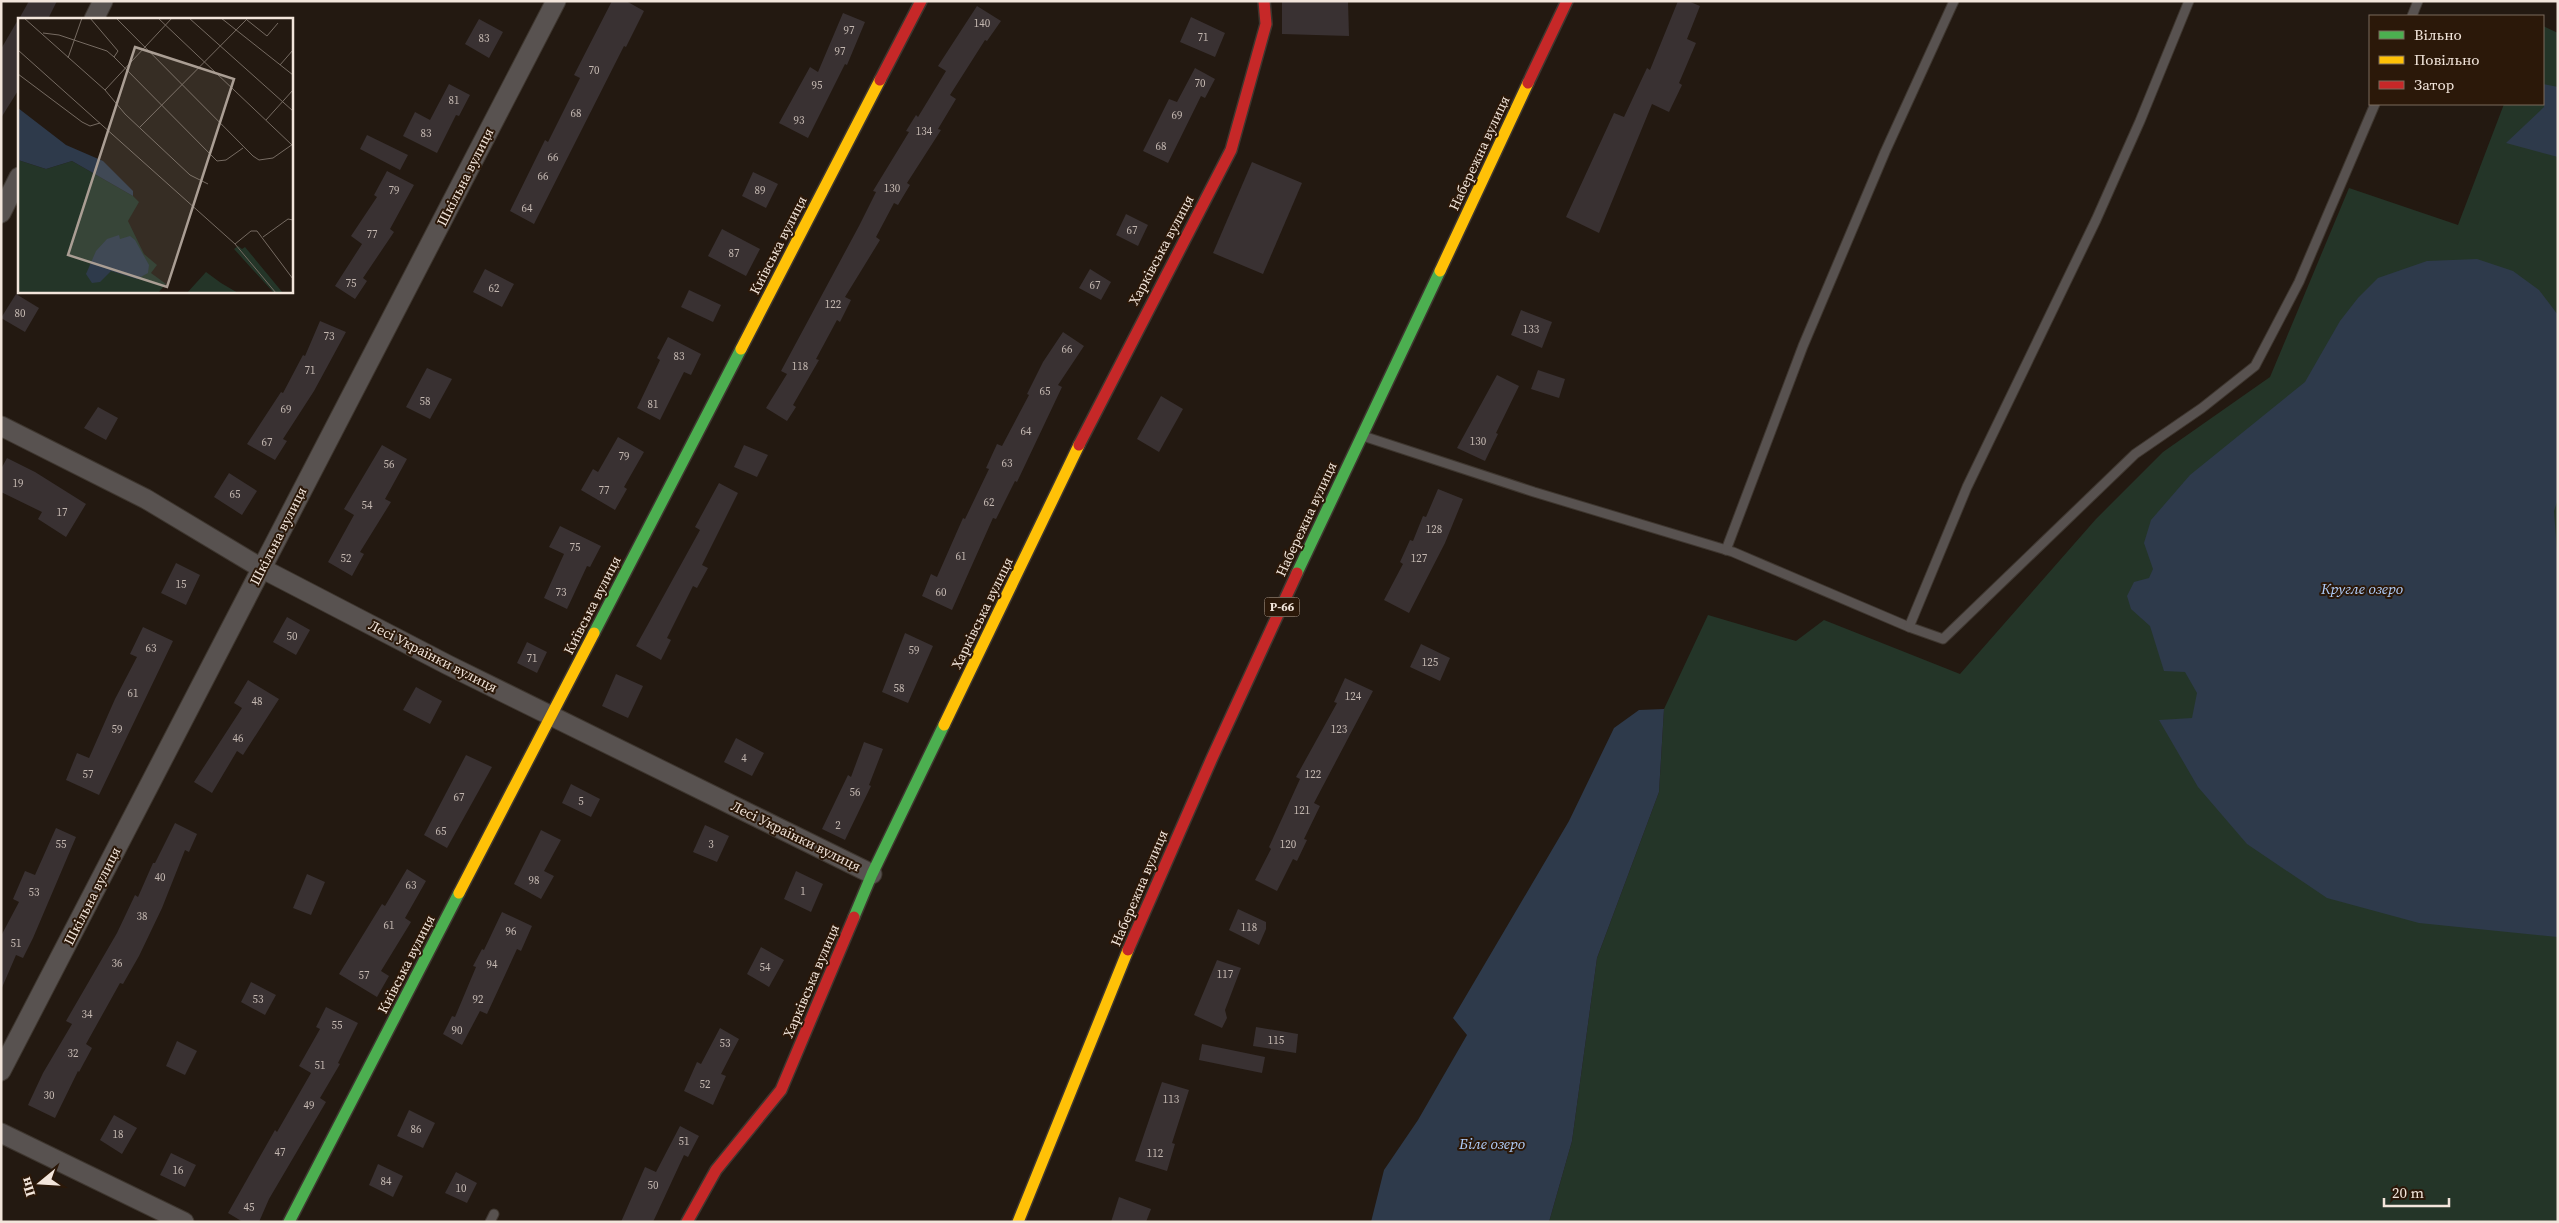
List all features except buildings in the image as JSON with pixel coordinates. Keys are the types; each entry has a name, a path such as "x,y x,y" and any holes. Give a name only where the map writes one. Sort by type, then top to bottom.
{"street":[{"path":"94,18 103,1"},
{"name":"Шкільна вулиця","path":"1,1072 556,1"},
{"name":"Київська вулиця","path":"289,1222 921,1"},
{"name":"Харківська вулиця","path":"688,1222 716,1170 781,1090 872,874 1063,476 1141,321 1231,150 1266,24 1264,1"},
{"name":"Набережна вулиця","path":"1018,1222 1103,1011 1188,810 1361,435 1567,1"},
{"path":"1,213 18,179"},
{"name":"Лесі Українки вулиця","path":"1,426 146,499 261,568 551,716 872,874"},
{"path":"1,1133 184,1222"}],"lane":[{"path":"1726,550 1803,346 1885,152 1954,1"},
{"path":"1909,627 1967,487 2096,220 2136,130 2189,1"},
{"path":"2412,15 2418,1"},
{"path":"1361,435 1534,492 1726,550 1909,627 1944,639 2134,454 2202,408 2255,366 2298,282 2375,105"}],"green space":[{"path":"2544,26 2558,33 2558,1222 1549,1222 1572,1141 1597,958 1659,792 1664,709 1708,615 1796,641 1824,620 1960,674 2096,519 2163,452 2270,377 2349,188 2458,225 2504,105 2544,105"}],"water":[{"path":"2544,84 2558,87 2558,157 2506,143 2544,107"},
{"name":"Кругле озеро","path":"2477,259 2513,271 2539,290 2558,315 2558,499 2554,511 2558,565 2558,937 2419,923 2327,898 2247,844 2198,787 2159,720 2192,718 2197,693 2185,672 2164,671 2150,626 2131,609 2127,596 2134,582 2149,578 2153,569 2144,543 2151,520 2190,475 2305,382 2340,321 2358,298 2378,278 2427,261"},
{"name":"Біле озеро","path":"1664,709 1659,792 1597,958 1572,1141 1549,1222 1371,1222 1384,1170 1418,1120 1467,1035 1453,1018 1569,821 1614,728 1639,710"}],"traffic: fast":[{"path":"1297,573 1440,271"},
{"path":"594,633 741,349"},
{"path":"854,917 872,874 944,725"},
{"path":"289,1222 459,893"}],"traffic: slow":[{"path":"741,349 880,80"},
{"path":"1440,271 1528,83"},
{"path":"944,725 1079,445"},
{"path":"459,893 594,633"},
{"path":"1018,1222 1128,950"}],"traffic: jam":[{"path":"880,80 921,1"},
{"path":"1079,445 1231,150 1266,24 1264,1"},
{"path":"1528,83 1567,1"},
{"path":"1128,950 1212,758 1297,573"},
{"path":"687,1222 716,1170 781,1090 854,917"}]}
